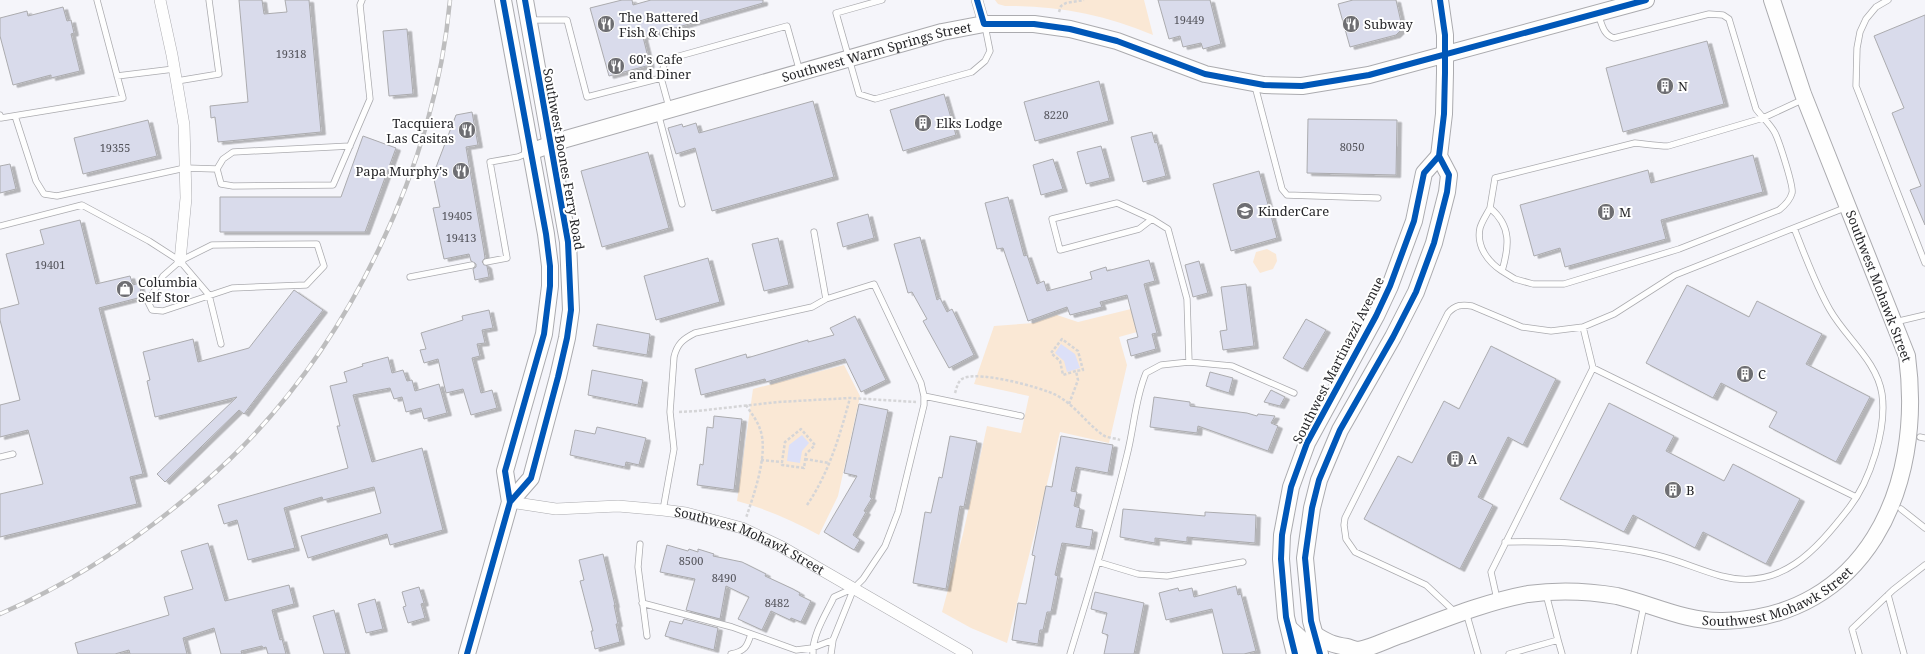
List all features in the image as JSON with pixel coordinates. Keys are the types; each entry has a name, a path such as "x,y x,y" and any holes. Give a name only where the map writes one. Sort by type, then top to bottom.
{"street":[{"path":"160,0 184,125 186,198 180,261"},
{"name":"Southwest Boones Ferry Road","path":"467,654 510,502 505,471 541,347 549,303 550,266 546,234 503,0"},
{"name":"Southwest Boones Ferry Road","path":"510,502 531,478 558,377 570,324 570,272 568,242 525,0"},
{"path":"977,0 984,24"},
{"path":"1320,654 1314,634 1309,602 1305,558 1308,527 1315,494 1326,461 1340,430 1393,337 1426,268 1441,219 1449,175 1439,156 1445,95 1445,35 1440,0"},
{"name":"Southwest Warm Springs Street","path":"530,152 566,139 849,58 942,32 984,24 1014,23 1056,26 1117,41 1205,74 1254,83 1302,86 1369,75 1646,0"},
{"name":"Southwest Mohawk Street","path":"1314,634 1330,645 1357,652 1498,601 1546,592 1588,592 1618,596 1690,618 1721,621 1757,618 1789,610 1822,596 1851,575 1878,547 1896,521 1911,488 1922,437 1919,399 1914,377 1895,322 1805,99 1772,0"},
{"name":"Southwest Martinazzi Avenue","path":"1295,654 1288,627 1281,559 1282,535 1287,502 1294,477 1317,423 1376,316 1390,286 1414,221 1424,173 1439,156"},
{"name":"Southwest Mohawk Street","path":"510,502 556,509 618,506 663,510 686,513 742,528 782,547 967,654"},
{"path":"1288,627 1302,640 1307,654"}],"lane":[{"path":"0,115 1,118 123,98 97,0"},
{"path":"176,81 219,74 209,0"},
{"path":"350,146 233,152 223,159 217,169 221,184 232,186 333,185 350,146 370,99 360,5 362,0"},
{"path":"882,0 836,13 859,94 875,98 972,72 985,61 990,51 984,24"},
{"path":"1888,0 1876,8 1866,19 1860,32 1857,48 1856,86 1925,264"},
{"path":"1598,13 1605,32 1609,37 1614,38 1709,14 1723,15 1731,22 1756,109 1763,118 1775,133 1791,181 1793,192 1787,204 1779,210 1679,249 1564,284 1533,284 1515,279 1502,271 1487,258 1479,236 1480,227 1490,208 1495,178 1635,143 1668,146 1763,118 1805,99"},
{"path":"528,20 566,20 587,98 661,78"},
{"path":"682,204 664,111 661,78 665,60 787,26 800,72"},
{"path":"117,76 174,69"},
{"path":"1254,83 1282,189 1287,195 1378,198"},
{"path":"15,116 36,181 44,194 57,196 185,168 217,169"},
{"path":"486,262 507,258 490,162 518,157 530,152"},
{"path":"1152,219 1139,229 1060,250 1052,219 1117,203 1152,219 1168,229 1187,299 1189,362"},
{"path":"0,226 82,205 149,241 180,261 209,295 221,344"},
{"path":"1478,654 1462,613 1426,585 1355,552 1346,539 1344,525 1345,518 1448,313 1453,308 1464,305 1472,306 1522,327 1559,331 1583,327 1614,314 1675,275 1848,206"},
{"path":"1490,208 1504,225 1507,236 1508,252 1502,271"},
{"path":"1505,542 1545,541 1606,545 1657,555 1722,576 1736,578 1761,578 1782,572 1797,564 1815,549 1856,497 1865,480 1879,442 1882,417 1882,394 1874,372 1830,310 1794,228"},
{"path":"814,232 826,298"},
{"path":"317,244 324,266 306,285 232,288 163,311 152,310 148,302 163,276 180,261 212,245 317,244"},
{"path":"410,277 472,265"},
{"path":"663,510 674,450 670,412 674,357 676,348 682,339 695,333 812,307 826,298 874,284 921,383 924,404 898,512 885,546 863,579 854,588 834,597 813,651"},
{"path":"1895,322 1925,315"},
{"path":"1498,601 1491,572 1593,368 1583,327"},
{"path":"1070,654 1098,562 1130,442 1139,389 1146,373 1161,365 1189,362 1232,366 1294,393"},
{"path":"1593,368 1856,497"},
{"path":"924,396 1021,416"},
{"path":"0,457 12,454"},
{"path":"1901,509 1925,528"},
{"path":"640,544 638,567 647,636"},
{"path":"1098,562 1138,574 1167,576 1242,562"},
{"path":"1859,654 1852,629 1888,595 1925,565"},
{"path":"831,654 833,640 854,588"},
{"path":"1546,592 1562,654"},
{"path":"1888,595 1904,654"},
{"path":"642,603 732,627 796,650 813,651 833,640"},
{"path":"1634,654 1644,604"},
{"path":"731,654 741,652 748,643 751,634"},
{"path":"1509,654 1558,640"}],"path":[{"path":"1056,26 1061,6 1066,3 1084,0"},
{"path":"1062,340 1078,350 1083,370 1076,372 1063,375 1060,361 1051,353 1062,340"},
{"path":"1069,404 1078,380 1076,372"},
{"path":"953,401 958,383 963,378 971,376 989,377 1039,388 1057,395 1104,436 1130,442"},
{"path":"670,412 697,412 745,405 850,398 910,401 924,404"},
{"path":"807,505 818,489 829,463 839,437 850,398"},
{"path":"742,528 752,498 761,460 761,430 745,405"},
{"path":"761,460 782,462 782,465 804,468 806,454 815,445 800,429 785,442 782,462"},
{"path":"805,459 829,463"}],"shaded area":[{"path":"995,0 1144,0 1153,35 1099,17 1062,9 1005,6 998,4"},
{"path":"1267,249 1276,254 1277,261 1273,269 1260,273 1253,262 1256,252"},
{"path":"1131,309 1137,332 1119,337 1127,365 1109,443 1060,432 1007,643 971,628 942,612 963,534 987,426 1021,433 1029,396 974,384 994,326 1034,323 1057,315 1078,322"},
{"path":"844,365 860,396 838,496 819,535 779,515 737,501 753,389"}],"water":[{"path":"1061,344 1075,354 1080,368 1067,372 1064,361 1055,353"},
{"path":"802,435 809,443 802,451 800,463 787,461 789,445"}],"building":[{"path":"239,0 262,0 264,14 287,12 285,0 309,0 321,132 218,142 215,117 211,118 210,106 248,102"},
{"path":"622,0 632,0 633,5 651,0 763,0 763,3 643,37 650,65 609,76 590,8"},
{"path":"1158,0 1210,0 1221,44 1203,49 1201,43 1183,47 1180,36 1169,39"},
{"path":"1353,0 1396,0 1401,22 1400,31 1396,35 1350,47 1338,4"},
{"path":"63,7 67,21 71,20 74,33 71,34 80,71 51,78 51,75 13,85 0,36 0,18 27,11 28,16"},
{"path":"1925,15 1925,225 1910,190 1921,186 1892,113 1904,108 1874,36"},
{"path":"407,29 413,94 389,96 383,31"},
{"name":"N","path":"1707,41 1724,104 1623,132 1606,68"},
{"path":"1099,81 1109,121 1035,141 1024,102"},
{"name":"Elks Lodge","path":"944,94 956,135 903,151 890,110"},
{"path":"813,101 834,177 712,211 695,148 676,154 668,128 682,124 683,127 696,123 699,133"},
{"path":"472,112 478,145 466,147 485,258 482,262 487,266 489,277 475,280 473,269 476,267 476,264 471,261 469,254 444,259 433,208 440,207 433,175 456,115"},
{"path":"1308,119 1397,120 1396,175 1307,173"},
{"path":"148,120 157,156 83,174 74,138"},
{"path":"1152,132 1155,143 1157,142 1166,176 1143,182 1131,137"},
{"path":"363,136 396,148 365,232 220,232 220,197 341,197"},
{"path":"1101,146 1110,178 1086,184 1077,152"},
{"path":"648,152 669,228 602,247 581,171"},
{"name":"M","path":"1753,155 1763,192 1661,220 1666,239 1565,267 1560,248 1534,256 1520,205 1648,170 1651,183"},
{"path":"1053,159 1063,189 1041,195 1033,165"},
{"path":"10,164 16,189 0,193 0,166"},
{"name":"KinderCare","path":"1259,171 1277,238 1231,251 1213,184"},
{"path":"1008,197 1024,256 1027,255 1037,284 1044,281 1047,291 1092,279 1090,272 1106,267 1107,271 1149,260 1155,281 1144,284 1157,333 1152,334 1156,349 1131,356 1127,340 1138,337 1127,295 1100,302 1102,307 1070,315 1067,307 1028,321 1003,248 997,249 985,203"},
{"path":"868,214 874,238 843,247 837,223"},
{"path":"80,220 96,284 130,276 133,285 139,283 142,297 99,308 143,474 130,477 137,504 0,537 0,494 43,484 28,430 0,437 0,405 20,400 0,320 0,309 19,304 6,254 44,244 40,230"},
{"path":"920,237 937,300 940,298 947,312 952,309 974,355 949,368 923,321 927,319 912,292 908,293 894,244"},
{"path":"778,238 789,285 764,291 752,244"},
{"path":"708,258 720,302 656,320 644,276"},
{"path":"1199,261 1208,293 1193,297 1185,265"},
{"path":"1246,284 1254,346 1223,350 1220,331 1227,330 1221,287"},
{"name":"C","path":"1687,285 1749,317 1757,301 1822,334 1806,364 1870,397 1836,462 1769,427 1777,412 1721,383 1713,398 1646,363"},
{"path":"294,290 323,310 244,414 239,410 165,482 157,474 237,397 155,417 147,381 150,380 143,352 193,339 198,362 249,348"},
{"path":"489,310 493,328 482,330 485,343 477,344 480,356 472,358 481,393 492,390 497,408 471,415 463,389 446,393 438,359 424,363 420,350 426,349 421,333 463,320 462,316"},
{"path":"855,316 886,380 861,392 845,359 766,382 765,379 701,395 695,369 746,354 747,358 808,340 808,342 834,335 830,328"},
{"path":"1306,319 1326,330 1303,369 1283,358"},
{"path":"597,324 650,334 647,355 593,346"},
{"name":"A","path":"1491,346 1556,379 1523,445 1508,437 1478,497 1493,505 1460,569 1364,519 1398,456 1412,463 1444,401 1459,409"},
{"path":"388,357 392,373 403,370 407,381 412,380 415,391 439,384 447,413 424,419 421,408 406,412 402,397 394,399 390,388 353,395 372,462 422,448 443,530 390,545 387,534 308,558 301,536 381,513 374,487 323,500 322,497 284,508 295,548 248,560 237,520 224,524 218,505 348,468 337,426 340,426 330,386 347,382 344,372 363,366 362,364"},
{"path":"592,370 643,380 638,405 588,395"},
{"path":"1210,372 1233,378 1229,393 1206,386"},
{"path":"1271,390 1285,397 1280,406 1264,402"},
{"path":"1154,397 1190,402 1190,406 1247,413 1257,416 1258,414 1275,416 1271,423 1278,426 1268,451 1198,426 1197,433 1150,427"},
{"name":"B","path":"1609,403 1674,436 1666,451 1724,481 1733,464 1800,499 1766,564 1703,532 1695,548 1633,515 1624,532 1560,499"},
{"path":"859,404 888,410 870,497 872,498 853,535 860,540 854,550 824,532 857,476 844,473"},
{"path":"714,416 742,419 734,490 697,485 700,464 703,465 707,427 713,428"},
{"path":"597,427 646,438 639,465 626,462 625,467 570,455 575,430 595,434"},
{"path":"950,436 977,441 964,507 960,506 946,589 913,583 925,512 931,513 939,477 942,478"},
{"path":"1061,436 1113,445 1108,473 1076,467 1071,491 1077,492 1074,506 1080,508 1076,527 1093,530 1090,547 1062,543 1055,575 1058,576 1051,612 1047,612 1043,630 1040,630 1038,644 1012,640 1018,603 1026,604 1035,556 1032,555 1046,486 1052,487"},
{"path":"1123,509 1205,516 1205,512 1256,515 1255,543 1187,537 1187,542 1155,538 1155,543 1120,537"},
{"path":"208,543 225,601 289,585 294,604 272,610 280,640 282,639 286,654 268,654 266,647 263,648 262,646 241,651 242,654 221,654 214,628 183,638 187,654 130,654 129,650 115,654 78,654 75,643 169,615 164,597 193,589 181,551"},
{"path":"667,545 688,551 689,549 698,552 698,549 714,554 713,556 742,562 766,574 765,576 800,593 799,595 811,601 801,622 791,618 790,620 771,611 762,630 738,619 749,597 726,586 720,619 686,610 695,579 660,572"},
{"path":"603,554 615,605 618,624 616,624 620,642 595,649 591,631 593,631 580,581 584,580 579,560"},
{"path":"1236,586 1238,595 1241,594 1256,651 1244,654 1223,654 1212,609 1166,620 1159,593 1178,588 1179,591 1192,588 1194,597"},
{"path":"419,587 424,603 421,604 425,618 408,623 403,607 406,606 402,592"},
{"path":"1095,592 1144,603 1134,654 1104,654 1108,635 1102,633 1107,613 1091,609"},
{"path":"375,599 383,629 366,633 358,604"},
{"path":"334,610 346,654 324,654 313,616"},
{"path":"684,619 718,628 714,650 665,636 670,621 682,624"}],"railway":[{"path":"0,614 63,583 93,565 151,526 179,504 231,458 274,412 313,361 349,306 380,248 405,187 426,125 441,62 450,0"}],"cycle path":[{"path":"467,654 510,502 505,471 544,334 550,286 550,266 546,234 503,0"},
{"path":"510,502 531,478 558,377 567,338 571,310 568,242 525,0"},
{"path":"977,0 984,24 1034,24 1070,29 1117,41 1205,74 1264,85 1302,86 1369,75 1646,0"},
{"path":"1320,654 1311,621 1305,558 1312,508 1319,480 1340,430 1393,337 1416,292 1434,243 1447,192 1449,175 1439,156 1444,114 1445,73 1445,35 1440,0"},
{"path":"1295,654 1286,617 1281,559 1282,535 1291,487 1307,443 1376,316 1390,286 1414,221 1424,173 1439,156"}],"place":[{"name":"The Battered Fish & Chips","path":"606,24"},
{"name":"Subway","path":"1351,24"},
{"name":"60's Cafe and Diner","path":"616,66"},
{"name":"N","path":"1665,86"},
{"name":"Elks Lodge","path":"923,123"},
{"name":"Tacquiera Las Casitas","path":"467,130"},
{"name":"Papa Murphy's","path":"461,171"},
{"name":"KinderCare","path":"1245,211"},
{"name":"M","path":"1606,212"},
{"name":"Columbia Self Stor","path":"125,289"},
{"name":"C","path":"1745,374"},
{"name":"A","path":"1455,459"},
{"name":"B","path":"1673,490"}]}
